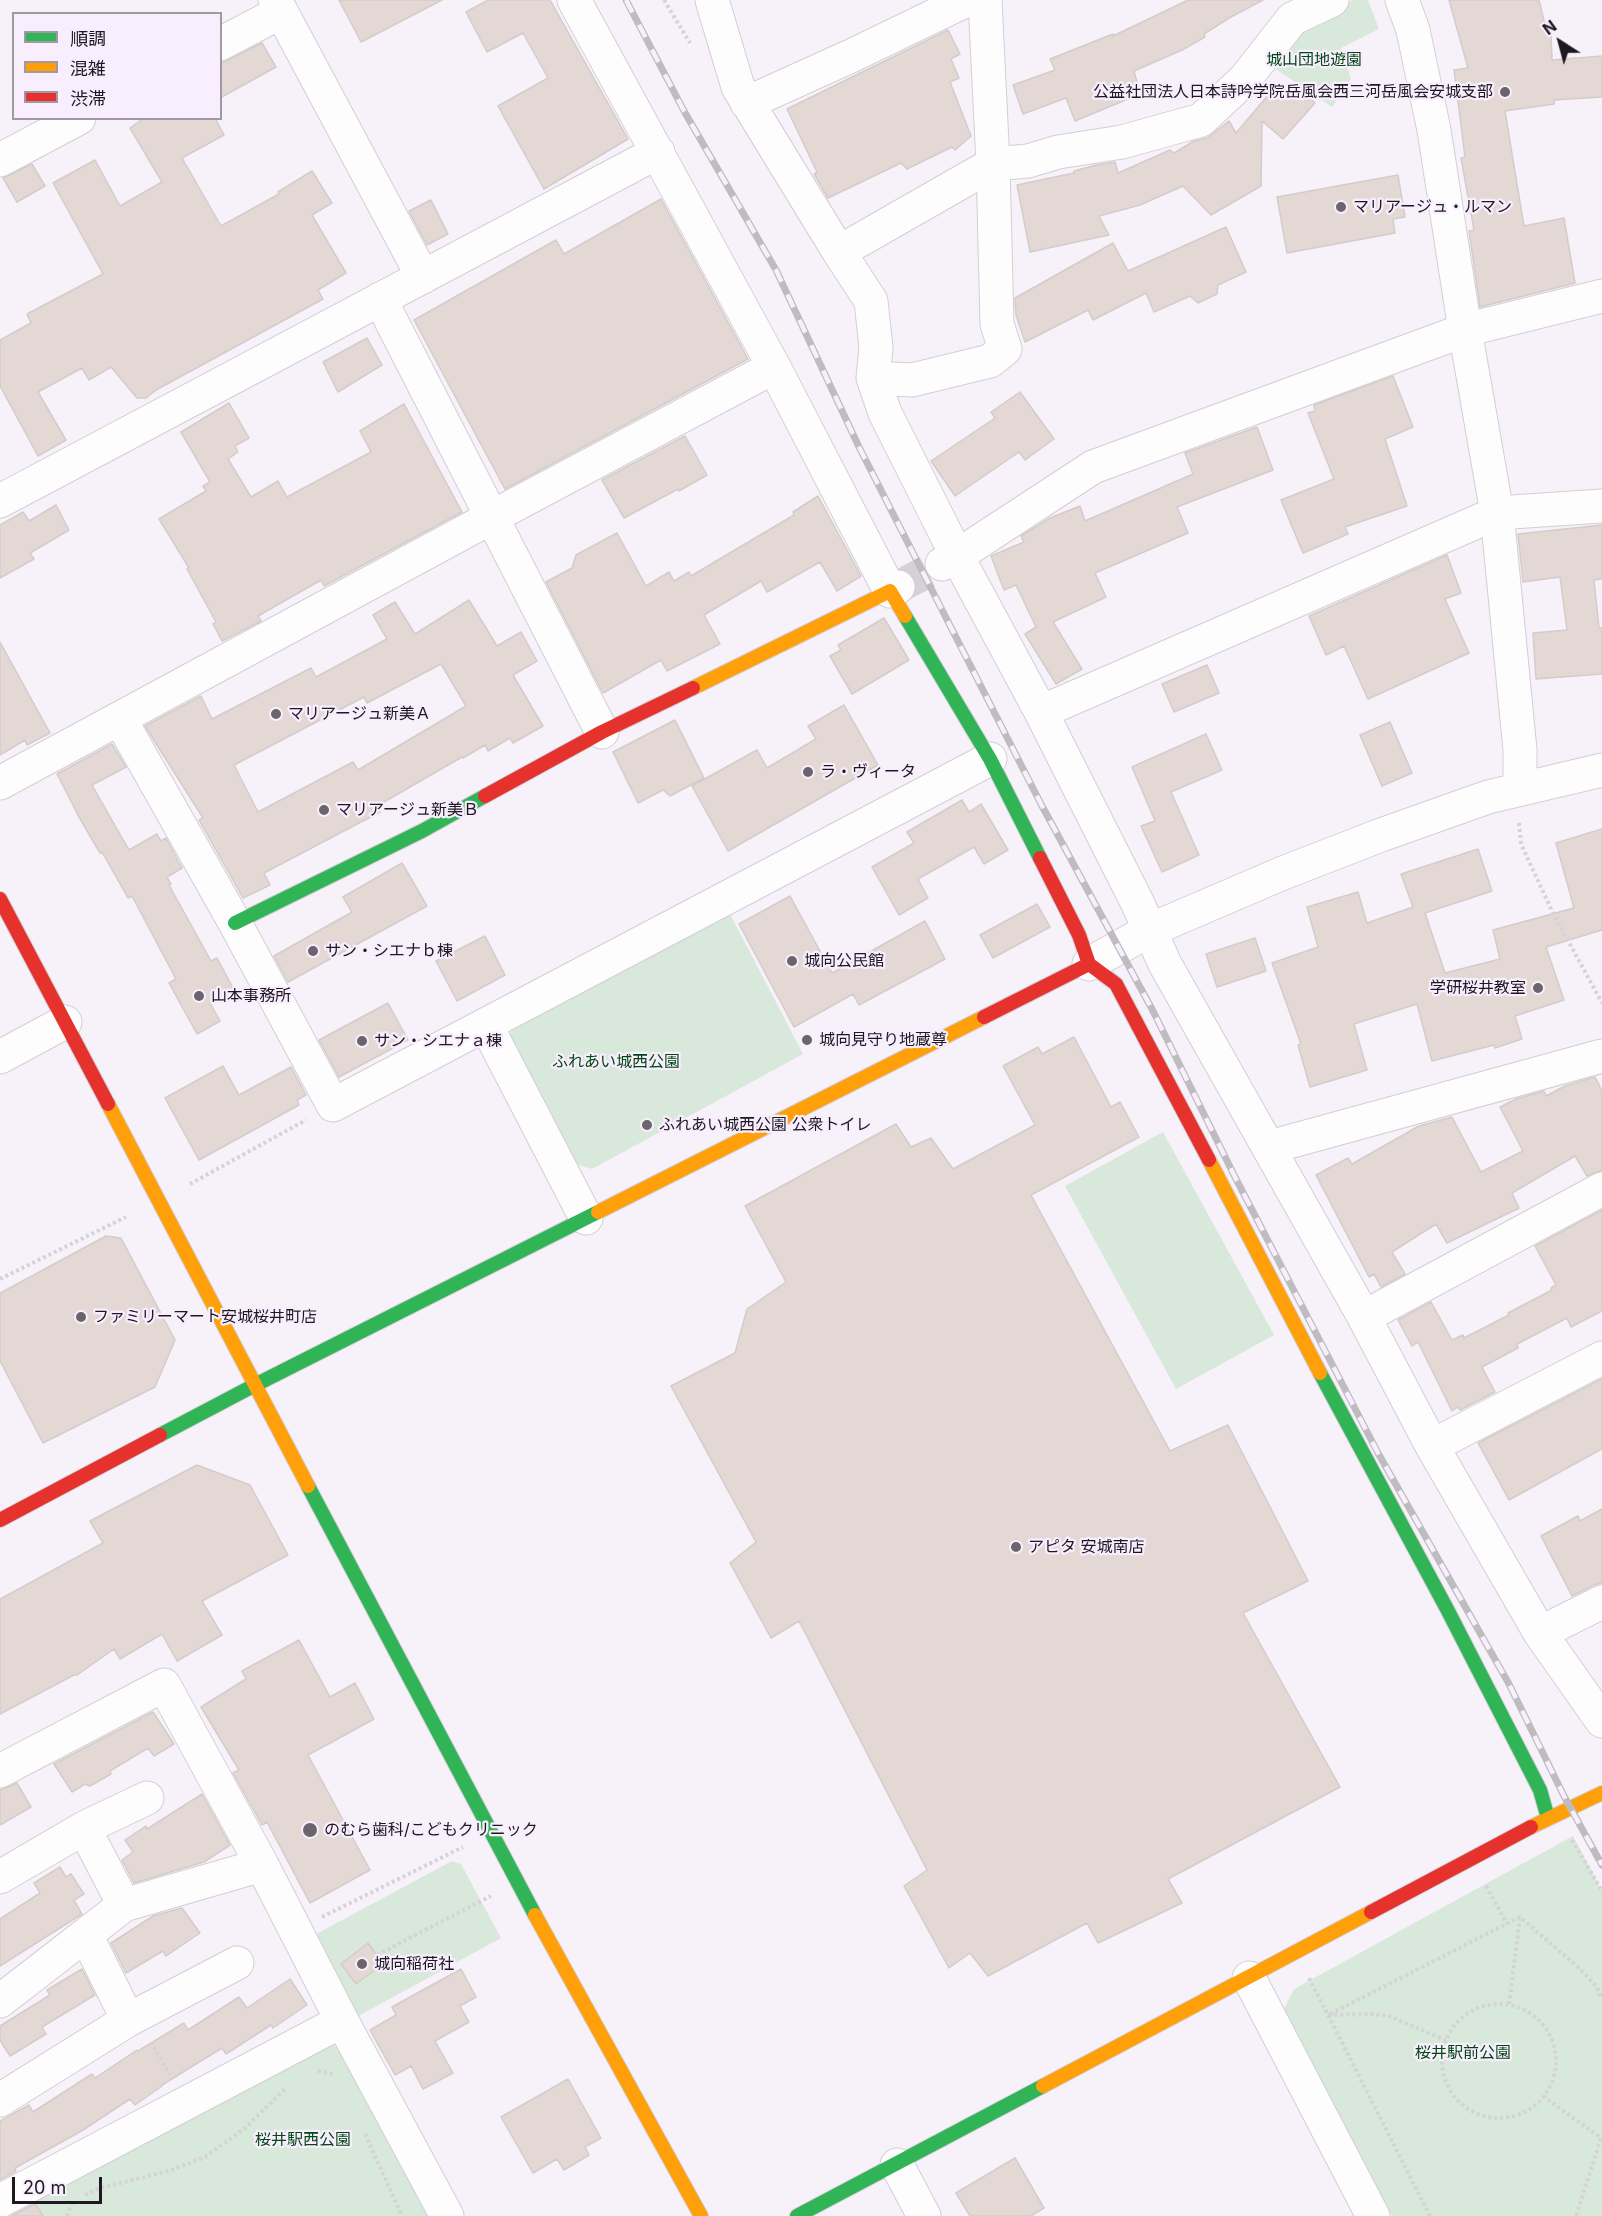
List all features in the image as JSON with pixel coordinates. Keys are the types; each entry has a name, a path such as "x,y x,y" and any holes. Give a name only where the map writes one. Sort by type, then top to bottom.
{"street":[{"path":"574,0 894,589 990,759 1079,935 1089,964 1116,984 1130,1009 1323,1379 1447,1609 1540,1790 1548,1818"},
{"path":"712,0 738,87 871,301 876,348 873,378 885,413 949,560 1041,712 1165,964 1270,1147 1432,1446 1540,1634 1602,1721"},
{"path":"747,103 967,0"},
{"path":"873,378 912,380 990,361 1005,349 997,324 986,0"},
{"path":"839,252 993,164 1028,160 1058,152 1122,141 1201,120 1245,79 1292,19 1332,0"},
{"path":"1402,0 1413,30 1434,130 1465,330 1497,513 1520,750 1520,789"},
{"path":"222,43 278,6 423,277"},
{"path":"0,160 75,120"},
{"path":"0,501 658,152"},
{"path":"949,560 1093,467 1465,330 1602,296"},
{"path":"380,299 602,732"},
{"path":"0,783 774,367"},
{"path":"1041,712 1497,513 1602,506"},
{"path":"235,923 422,831 602,732 894,589"},
{"path":"120,719 235,923 333,1105 990,759"},
{"path":"0,1520 255,1385 1089,964 1150,930 1283,873 1488,797 1602,770"},
{"path":"0,899 499,1849 701,2216"},
{"path":"0,1057 64,1022"},
{"path":"486,1025 586,1218"},
{"path":"1270,1147 1602,1056"},
{"path":"1364,1317 1602,1189"},
{"path":"1432,1446 1602,1358"},
{"path":"1540,1634 1602,1602"},
{"path":"0,1771 164,1685 262,1865 342,2021 447,2216"},
{"path":"797,2216 1548,1818 1602,1793"},
{"path":"0,1877 84,1828 147,1798"},
{"path":"84,1828 124,1905"},
{"path":"0,2001 124,1905 262,1865"},
{"path":"86,1935 132,2018"},
{"path":"0,2100 132,2018 237,1963"},
{"path":"1249,1978 1373,2216"},
{"path":"0,2201 342,2021"},
{"path":"897,2165 924,2216"}],"path":[{"path":"664,0 693,49"},
{"path":"1520,789 1521,844 1552,910 1602,1003"},
{"path":"189,1184 333,1105"},
{"path":"0,1279 126,1217"},
{"path":"1568,1834 1602,1891"},
{"path":"296,1931 463,1846"},
{"path":"1483,1880 1507,1924"},
{"path":"377,1954 492,1895"},
{"path":"1328,2015 1520,1917"},
{"path":"1520,1917 1578,1968 1596,1986 1602,1999"},
{"path":"1509,2004 1520,1917"},
{"path":"1306,1973 1430,2216"},
{"path":"1489,2004 1509,2004 1527,2011 1543,2023 1552,2040 1556,2059 1553,2079 1543,2096 1530,2108 1514,2116 1496,2118 1479,2114 1463,2105 1450,2091 1443,2075 1441,2057 1445,2040 1455,2023 1470,2011 1489,2004"},
{"path":"1328,2015 1389,2016 1445,2040"},
{"path":"132,2018 186,2103"},
{"path":"317,2070 341,2076"},
{"path":"68,2216 71,2201 100,2188 169,2170 205,2157 245,2128 289,2085"},
{"path":"1543,2096 1602,2137 1576,2216"},
{"path":"364,2131 402,2216"}],"green space":[{"name":"城山団地遊園","path":"1353,0 1368,0 1379,29 1341,48 1351,79 1332,107 1268,64 1318,16"},
{"name":"ふれあい城西公園","path":"729,912 803,1054 592,1169 570,1163 509,1038 515,1020"},
{"path":"1163,1132 1274,1335 1176,1389 1065,1186"},
{"name":"桜井駅前公園","path":"1573,1836 1602,1891 1602,2216 1392,2216 1284,2009 1294,1989"},
{"path":"452,1861 461,1864 501,1938 355,2018 316,1942 318,1933"},
{"name":"桜井駅西公園","path":"326,2043 341,2048 430,2216 0,2216"}],"building":[{"path":"339,0 442,0 361,42"},
{"path":"488,0 550,0 628,139 544,189 498,106 548,78 523,33 487,52 466,12"},
{"path":"1188,0 1263,0 1229,18 1204,34 1205,37 1182,50 1134,71 1138,86 1123,91 1128,99 1075,121 1066,98 1023,114 1013,85 1055,70 1050,59 1113,34 1113,36"},
{"path":"1449,0 1539,0 1547,33 1551,33 1552,60 1602,56 1602,97 1554,100 1554,104 1505,111 1524,226 1564,218 1575,283 1480,307 1469,231 1474,230 1461,158 1465,157 1454,70 1468,68"},
{"path":"948,30 960,54 951,59 959,78 950,82 971,136 955,150 952,147 907,169 901,163 828,198 814,174 817,172 787,109"},
{"path":"262,43 276,67 222,97 222,63"},
{"path":"1275,87 1290,94 1297,87 1315,103 1283,139 1262,121 1261,186 1211,215 1183,186 1140,205 1099,216 1109,235 1030,252 1017,185 1115,162 1118,173 1170,150 1174,153 1194,141 1207,138 1229,121 1236,133"},
{"path":"141,120 216,120 224,135 182,158 221,226 279,194 278,192 312,171 332,203 312,215 346,273 318,290 323,299 156,390 146,398 137,398 111,367 89,380 82,368 38,392 66,440 38,456 0,386 0,340 31,323 27,314 103,274 53,183 95,160 120,206 162,182 130,128"},
{"path":"32,164 45,186 17,202 3,178"},
{"name":"マリアージュ・ルマン","path":"1398,175 1405,217 1393,219 1395,233 1287,253 1277,197"},
{"path":"661,199 748,359 505,489 414,320 556,240 564,254"},
{"path":"431,200 448,234 427,245 409,211"},
{"path":"1226,227 1246,272 1218,285 1217,294 1198,303 1190,296 1154,312 1146,293 1093,320 1088,310 1025,342 1016,315 1015,298 1113,243 1128,271"},
{"path":"367,338 382,365 338,392 323,362"},
{"path":"1393,376 1413,427 1385,439 1407,506 1345,527 1348,534 1303,553 1281,500 1334,479 1308,413 1315,411 1314,405"},
{"path":"1020,392 1054,439 1025,460 1019,452 955,496 931,461 995,418 991,412"},
{"path":"229,403 249,438 235,446 238,452 228,459 251,497 278,481 287,497 371,452 360,431 404,404 462,512 324,586 321,580 258,616 261,621 222,641 213,624 216,622 187,569 189,568 159,519 206,491 203,486 210,482 181,432"},
{"path":"1257,427 1273,470 1177,507 1188,533 1095,573 1106,597 1053,622 1082,669 1056,684 1025,634 1036,627 1016,585 1004,590 991,556 1024,542 1021,536 1050,518 1080,506 1085,521 1193,474 1185,453"},
{"path":"685,436 707,475 624,518 602,480"},
{"path":"818,496 861,576 837,591 820,562 767,592 761,581 704,615 720,644 667,671 661,660 603,693 546,582 572,568 576,555 617,533 646,586 669,572 674,581 689,572 691,576 794,515 793,512"},
{"path":"56,505 69,530 30,553 34,559 0,578 0,525 23,512 29,521"},
{"path":"1602,525 1602,579 1594,580 1599,628 1602,628 1602,674 1536,679 1533,633 1567,630 1560,577 1523,582 1518,534"},
{"path":"1447,555 1461,593 1445,599 1469,653 1368,699 1344,646 1326,655 1309,616"},
{"path":"469,600 497,646 521,632 537,661 513,675 543,726 513,743 510,738 488,751 485,745 462,757 377,806 380,812 264,873 270,885 243,898 199,820 203,818 145,726 201,696 212,719 311,668 316,677 387,639 373,615 395,602 415,634","holes":["441,664 466,706 358,770 353,762 258,812 234,765 364,697 367,703"]},
{"path":"884,618 909,660 852,694 830,656 841,650 838,645"},
{"path":"0,642 50,733 27,745 25,740 0,755"},
{"path":"1207,665 1219,693 1174,712 1162,684"},
{"name":"ラ・ヴィータ","path":"844,705 878,765 728,851 692,786 757,750 767,768 816,739 808,726"},
{"path":"675,720 704,778 670,796 663,790 638,803 613,752"},
{"path":"1390,722 1412,773 1382,786 1360,735"},
{"path":"1206,734 1222,770 1171,792 1199,855 1162,872 1141,826 1155,821 1132,767"},
{"path":"112,744 126,767 92,785 129,850 157,834 161,841 166,838 182,868 167,877 171,884 169,885 211,961 217,958 234,990 210,1003 220,1021 197,1034 169,983 176,979 132,896 128,898 102,852 100,853 57,774"},
{"path":"962,800 969,812 981,804 1008,850 984,864 974,847 918,879 928,898 899,915 872,867 914,843 907,832"},
{"path":"1602,829 1602,930 1546,947 1564,1000 1515,1016 1522,1039 1495,1048 1494,1045 1432,1061 1417,1004 1354,1024 1367,1070 1310,1087 1298,1045 1301,1044 1272,963 1318,947 1307,907 1358,892 1367,923 1413,907 1401,874 1478,849 1492,891 1425,913 1445,973 1500,959 1493,930 1574,908 1556,843"},
{"path":"402,863 427,906 288,982 274,956 352,912 343,897"},
{"path":"790,896 832,973 925,921 945,959 859,1005 853,994 794,1027 739,924"},
{"path":"1037,904 1050,927 993,958 980,935"},
{"path":"485,936 505,975 457,1001 436,961"},
{"path":"1255,938 1266,971 1217,987 1206,954"},
{"name":"サン・シエナａ棟","path":"388,1003 408,1040 339,1077 319,1040"},
{"path":"1074,1037 1111,1107 1120,1102 1139,1137 1031,1195 1170,1451 1228,1425 1308,1581 1243,1613 1340,1787 1168,1879 1182,1903 1098,1943 1087,1923 988,1976 970,1953 949,1968 904,1886 927,1870 799,1621 771,1638 730,1563 756,1542 671,1386 735,1353 747,1309 786,1282 745,1206 896,1124 911,1147 931,1138 953,1169 1035,1125 1003,1066 1038,1047 1042,1054"},
{"path":"223,1066 239,1095 291,1067 306,1095 297,1100 299,1105 199,1160 165,1098"},
{"path":"1595,1077 1602,1091 1602,1170 1587,1176 1575,1156 1512,1193 1519,1208 1447,1243 1436,1224 1392,1252 1405,1274 1381,1287 1374,1274 1369,1277 1316,1175 1348,1158 1352,1164 1419,1126 1452,1117 1481,1172 1523,1151 1500,1107 1516,1099 1544,1091 1546,1096 1565,1086"},
{"path":"1602,1210 1602,1311 1571,1327 1567,1318 1517,1344 1518,1348 1482,1367 1495,1392 1460,1410 1458,1407 1452,1411 1418,1342 1412,1346 1398,1320 1431,1302 1452,1340 1463,1335 1464,1338 1509,1315 1508,1313 1552,1290 1551,1288 1556,1285 1535,1246"},
{"name":"ファミリーマート安城桜井町店","path":"106,1236 121,1238 175,1340 155,1387 43,1443 0,1361 0,1293"},
{"path":"1602,1379 1602,1449 1509,1500 1478,1443"},
{"path":"197,1465 250,1485 288,1555 202,1601 222,1635 177,1661 162,1634 120,1659 114,1649 77,1675 0,1714 0,1599 103,1543 90,1521"},
{"path":"1602,1509 1602,1583 1572,1596 1541,1536 1578,1516 1580,1521"},
{"name":"のむら歯科/こどもクリニック","path":"299,1640 330,1697 355,1683 374,1719 308,1755 370,1870 310,1903 267,1822 262,1825 233,1773 239,1770 201,1707 246,1679 242,1671"},
{"path":"153,1712 174,1744 154,1756 148,1748 110,1771 111,1774 90,1786 85,1784 72,1792 54,1764"},
{"path":"17,1783 31,1807 0,1825 0,1790"},
{"path":"202,1794 230,1845 204,1862 134,1883 122,1860 133,1852 125,1840 146,1826 147,1829"},
{"path":"60,1867 66,1877 71,1874 84,1894 74,1900 82,1914 0,1966 0,1919 40,1893 34,1883"},
{"path":"182,1908 200,1933 166,1956 163,1951 126,1973 111,1943 153,1916"},
{"name":"城向稲荷社","path":"368,1943 383,1964 356,1984 341,1964"},
{"path":"82,1969 95,1995 42,2027 46,2034 10,2056 0,2040 0,2026 50,1995 47,1990"},
{"path":"461,1969 476,1997 460,2006 469,2022 435,2041 453,2073 423,2089 411,2066 395,2075 370,2030 396,2015 392,2007"},
{"path":"290,1979 307,2005 273,2028 271,2025 226,2054 222,2048 162,2085 135,2105 130,2099 83,2130 15,2168 16,2171 0,2180 0,2121 29,2105 33,2112 92,2074 95,2078 184,2023 188,2030 239,1997 247,2008"},
{"path":"568,2079 601,2138 585,2147 589,2155 564,2170 557,2159 533,2173 501,2117"},
{"path":"1015,2158 1044,2208 1031,2216 970,2216 956,2193"},
{"path":"35,2204 43,2216 12,2216"}],"tunnel":[{"path":"898,587 942,564"}],"railway":[{"path":"626,0 684,111 776,270 859,447 1041,804 1153,1011 1234,1175 1378,1453 1509,1684 1564,1796 1602,1865"}],"traffic: fast":[{"path":"905,616 990,759 1040,858"},
{"path":"235,923 422,831 485,796"},
{"path":"160,1435 598,1212"},
{"path":"1320,1373 1447,1609 1540,1790 1548,1818"},
{"path":"308,1486 535,1915"},
{"path":"797,2216 1043,2086"}],"traffic: slow":[{"path":"693,688 890,591 905,616"},
{"path":"598,1212 984,1017"},
{"path":"108,1104 308,1486"},
{"path":"1209,1160 1320,1373"},
{"path":"1531,1827 1602,1793"},
{"path":"1043,2086 1371,1912"},
{"path":"535,1915 701,2216"}],"traffic: jam":[{"path":"485,796 602,732 693,688"},
{"path":"1040,858 1079,935 1089,964 1116,984 1209,1160"},
{"path":"0,899 108,1104"},
{"path":"984,1017 1089,964"},
{"path":"0,1520 160,1435"},
{"path":"1371,1912 1531,1827"}],"place":[{"name":"公益社団法人日本詩吟学院岳風会西三河岳風会安城支部","path":"1505,92"},
{"name":"マリアージュ・ルマン","path":"1341,207"},
{"name":"マリアージュ新美Ａ","path":"276,714"},
{"name":"ラ・ヴィータ","path":"808,772"},
{"name":"マリアージュ新美Ｂ","path":"324,810"},
{"name":"サン・シエナｂ棟","path":"313,951"},
{"name":"城向公民館","path":"792,961"},
{"name":"学研桜井教室","path":"1538,988"},
{"name":"山本事務所","path":"199,996"},
{"name":"城向見守り地蔵尊","path":"807,1040"},
{"name":"サン・シエナａ棟","path":"362,1041"},
{"name":"ふれあい城西公園 公衆トイレ","path":"647,1125"},
{"name":"ファミリーマート安城桜井町店","path":"81,1317"},
{"name":"アピタ 安城南店","path":"1016,1547"},
{"name":"のむら歯科/こどもクリニック","path":"310,1830"},
{"name":"城向稲荷社","path":"362,1964"}]}
